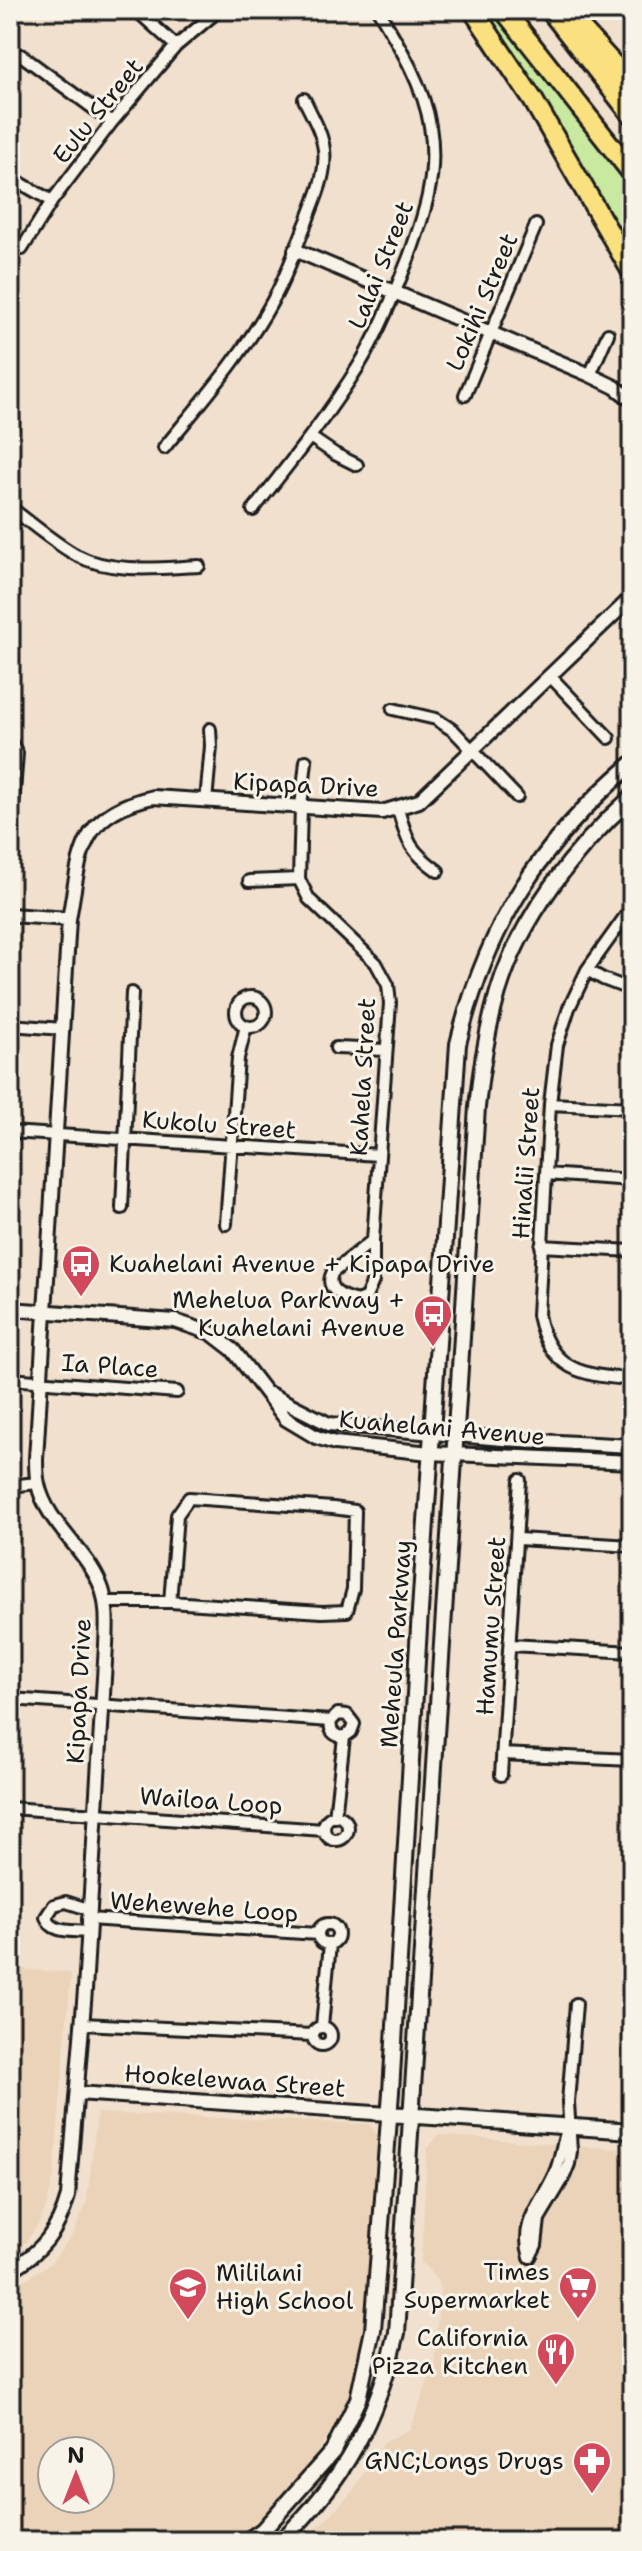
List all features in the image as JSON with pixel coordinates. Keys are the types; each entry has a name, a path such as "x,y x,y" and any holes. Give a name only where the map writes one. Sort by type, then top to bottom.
{"highway":[{"path":"473,10 533,100 632,272"},
{"path":"504,10 632,173"},
{"path":"550,10 632,115"},
{"path":"564,10 632,85"}],"main road":[{"name":"Meheula Parkway","path":"247,2541 268,2536 333,2451 358,2399 373,2330 458,1044 467,1008 491,943 517,893 567,826 601,790 632,764"},
{"name":"Meheula Parkway","path":"281,2541 331,2487 362,2436 378,2402 397,2333 482,1062 499,989 515,950 544,897 582,845 632,797"},
{"path":"389,2114 632,2131"}],"street":[{"path":"136,10 176,46"},
{"name":"Eulu Street","path":"22,249 52,201 112,122 176,46 219,10"},
{"name":"Lalai Street","path":"253,510 310,437 357,369 394,293 425,214 431,190 433,152 424,101 378,10"},
{"path":"21,55 112,122"},
{"path":"164,448 257,326 274,300 295,250 321,185 324,167 321,135 304,99"},
{"path":"10,177 52,201"},
{"name":"Lokihi Street","path":"465,395 536,225"},
{"path":"295,250 590,375 615,387 632,400"},
{"path":"590,375 608,334"},
{"path":"10,386 13,419 10,439"},
{"path":"310,437 357,465"},
{"path":"10,507 68,550 98,564 120,567 199,566"},
{"name":"Kipapa Drive","path":"10,2271 38,2252 51,2237 62,2218 71,2174 103,1705 107,1623 101,1586 90,1564 52,1515 37,1483 36,1459 69,919 79,858 86,838 97,824 121,807 145,799 171,798 382,812 419,801 632,597"},
{"path":"551,677 609,738"},
{"path":"393,709 436,719 454,731 517,797"},
{"path":"206,801 210,729"},
{"path":"10,741 17,753 10,846"},
{"path":"249,881 299,879 306,761"},
{"path":"398,809 410,848 438,871"},
{"name":"Kahela Street","path":"299,879 309,899 376,963 388,985 390,1003 373,1240 373,1281 366,1297 358,1301 349,1299 334,1290 329,1279 333,1272 373,1240"},
{"name":"Hinalii Street","path":"632,907 587,970 563,1025 553,1063 538,1315 545,1340 555,1355 568,1366 589,1375 632,1379"},
{"path":"10,915 69,919"},
{"path":"587,970 632,990"},
{"path":"122,1208 132,993"},
{"path":"10,1025 63,1029"},
{"path":"226,1224 238,1058 246,1026"},
{"path":"336,1048 386,1050"},
{"path":"550,1104 632,1108"},
{"name":"Kukolu Street","path":"10,1132 379,1155"},
{"path":"546,1174 632,1180"},
{"path":"541,1246 632,1251"},
{"name":"Kuahelani Avenue","path":"10,1309 175,1321 211,1333 233,1350 286,1419 316,1437 360,1447 430,1453 632,1462"},
{"name":"Ia Place","path":"10,1379 177,1392"},
{"name":"Kuahelani Avenue","path":"268,1393 329,1424 632,1446"},
{"name":"Hamumu Street","path":"501,1775 520,1480"},
{"path":"10,1486 37,1483"},
{"path":"105,1602 170,1602 347,1611 353,1589 355,1511 189,1498 177,1515 170,1602"},
{"path":"518,1539 632,1546"},
{"path":"511,1645 632,1652"},
{"name":"Wailoa Loop","path":"10,1699 331,1721 338,1714 350,1717 353,1729 344,1737 335,1817 347,1824 343,1837 333,1840 324,1830 10,1808"},
{"path":"331,1721 332,1731 344,1737"},
{"path":"502,1754 632,1760"},
{"path":"324,1830 327,1820 335,1817"},
{"name":"Wehewehe Loop","path":"88,1920 318,1934"},
{"name":"Wehewehe Loop","path":"324,1925 334,1925 338,1936 330,1944 321,1941 318,1934 324,1925"},
{"path":"322,2026 330,1944"},
{"path":"568,2126 555,2173 528,2225 526,2246 530,2257 536,2245 539,2219 569,2164 568,2126 576,2004"},
{"path":"82,2024 312,2035"},
{"path":"322,2026 331,2033 330,2041 319,2045 312,2035 315,2029 322,2026"},
{"name":"Hookelewaa Street","path":"77,2093 389,2114"}],"shaded area":[{"path":"10,1968 71,1973 54,2174 46,2208 38,2224 26,2242 10,2251"},
{"name":"Mililani High School","path":"97,2113 369,2124 380,2139 372,2276 362,2352 346,2402 312,2461 269,2510 230,2541 10,2541 10,2289 51,2263 74,2232 87,2201"},
{"path":"439,2135 632,2150 632,2541 306,2541 352,2492 384,2442 410,2429 434,2365 440,2289 437,2280 421,2262 427,2149"}],"green space":[{"path":"478,10 494,10 632,187 632,263"}],"place":[{"name":"Kuahelani Avenue + Kipapa Drive","path":"81,1298"},
{"name":"Mehelua Parkway + Kuahelani Avenue","path":"433,1348"},
{"name":"Times Supermarket","path":"578,2320"},
{"name":"Mililani High School","path":"188,2321"},
{"name":"California Pizza Kitchen","path":"556,2386"},
{"name":"GNC;Longs Drugs","path":"592,2495"}]}
